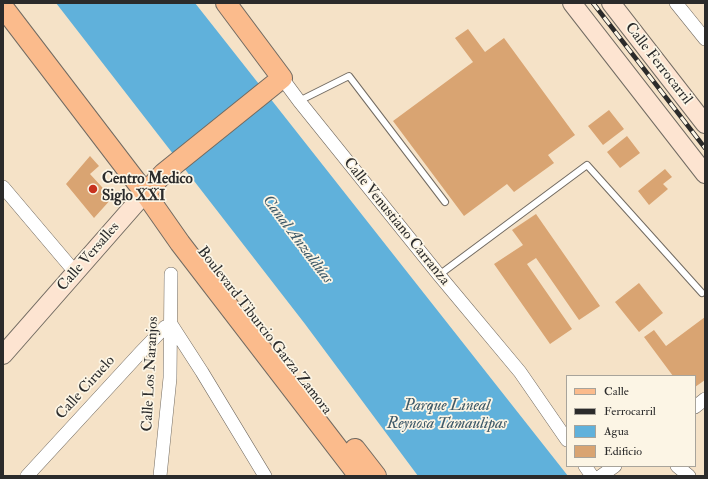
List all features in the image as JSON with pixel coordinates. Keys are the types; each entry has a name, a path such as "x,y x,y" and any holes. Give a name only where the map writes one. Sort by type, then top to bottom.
{"main road":[{"name":"Calle Venustiano Carranza","path":"226,3 277,83"},
{"name":"Boulevard Tiburcio Garza Zamora","path":"3,7 154,183 188,233 376,476"},
{"name":"Calle Versalles","path":"154,183 277,83"},
{"path":"154,183 180,243 359,476"}],"street":[{"path":"572,3 705,174"},
{"name":"Calle Ferrocarril","path":"611,3 705,124"},
{"path":"676,3 705,39"},
{"name":"Calle Venustiano Carranza","path":"277,83 299,101 439,275 520,372 566,439"},
{"name":"Calle Versalles","path":"3,354 154,183"},
{"path":"3,187 75,272"},
{"name":"Calle Los Naranjos","path":"160,476 170,378 171,274"},
{"path":"171,324 265,476"},
{"name":"Calle Ciruelo","path":"27,476 141,352 165,327 171,324"},
{"path":"696,406 705,399"},
{"path":"586,467 592,476"},
{"path":"601,476 614,467"},
{"path":"678,467 689,476"}],"lane":[{"path":"299,101 349,76 445,202"},
{"path":"439,275 587,165 702,293"}],"water":[{"name":"Parque Lineal Reynosa Tamaulipas","path":"56,3 195,3 568,476 418,476 305,324"}],"building":[{"path":"468,29 485,52 504,38 575,135 548,155 554,163 514,192 507,184 464,216 393,121 473,62 455,38"},
{"path":"609,110 624,129 603,145 588,126"},
{"path":"627,136 640,153 620,168 607,152"},
{"path":"90,156 99,166 90,174 112,198 94,218 66,184"},
{"path":"665,169 672,177 663,184 668,189 649,205 638,191"},
{"path":"536,214 600,306 579,320 536,258 527,264 572,329 550,344 494,264 523,245 512,230"},
{"path":"639,283 663,313 639,332 615,302"},
{"path":"705,317 705,380 696,386 696,375 672,375 644,337 654,330 666,346"}],"railway":[{"path":"593,3 705,148"}],"place":[{"name":"Centro Medico Siglo XXI","path":"93,189"}],"water label":[{"name":"Canal Anzaldúas","path":"297,240"}]}
